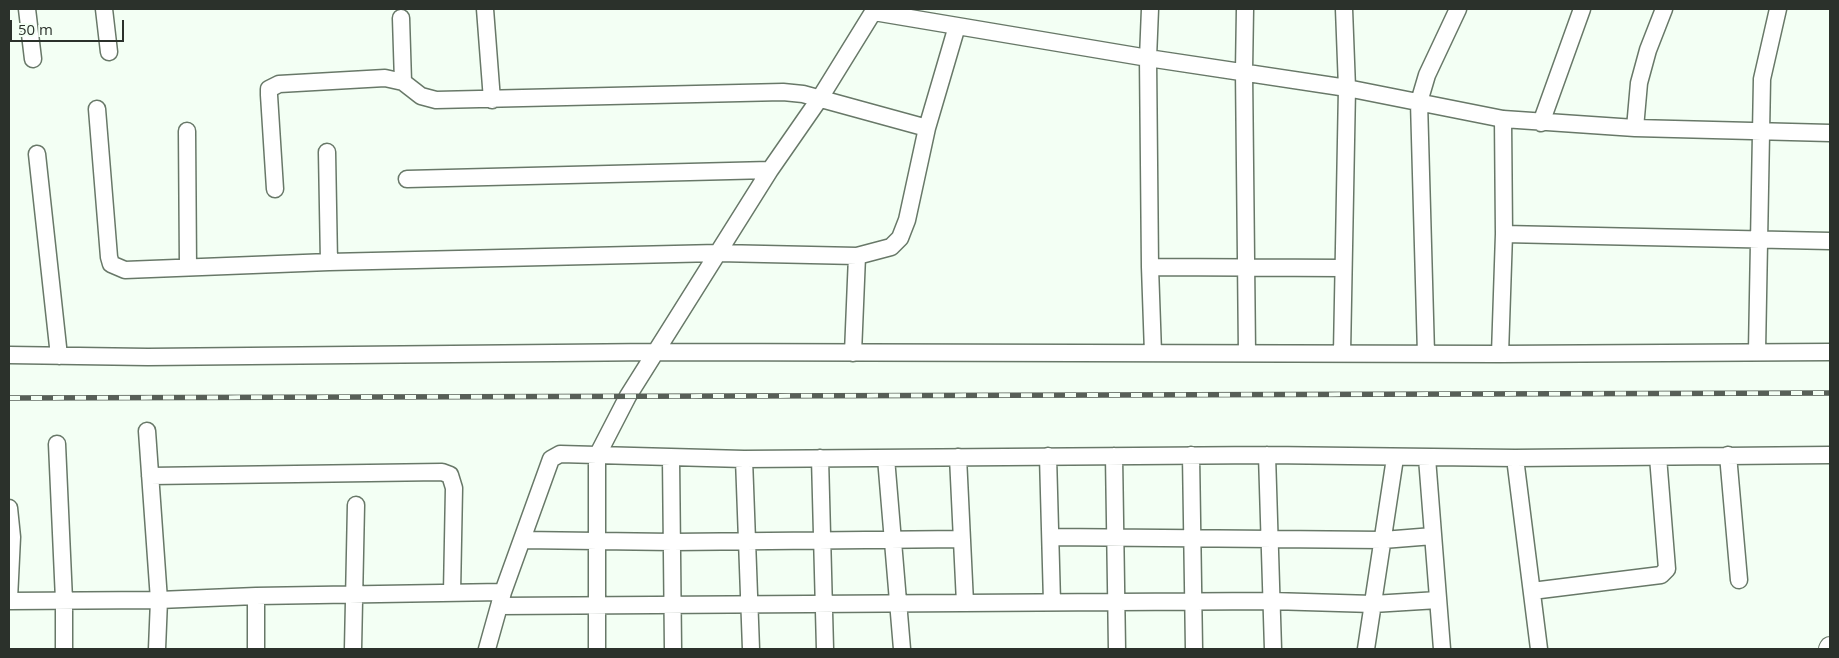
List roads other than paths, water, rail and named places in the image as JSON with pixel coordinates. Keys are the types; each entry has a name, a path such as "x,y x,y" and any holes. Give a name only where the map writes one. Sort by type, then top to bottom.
{"street":[{"path":"27,9 33,59"},
{"path":"104,9 109,52"},
{"path":"485,9 492,100"},
{"path":"1150,9 1148,58 1150,267 1153,353"},
{"path":"1245,9 1247,353"},
{"path":"1342,353 1347,88 1344,9"},
{"path":"1541,123 1582,9"},
{"path":"1635,128 1642,75 1656,24 1664,9"},
{"path":"1757,351 1762,79 1778,9"},
{"path":"597,649 597,456 628,396 770,170 820,98 875,10 956,26 1148,58 1347,88 1502,119 1635,128 1830,133"},
{"path":"1426,354 1420,102 1427,74 1452,11"},
{"path":"401,18 403,82"},
{"path":"97,109 107,243 111,264 125,270 329,262 718,253 857,256 891,247 900,238 907,220 927,128 956,26"},
{"path":"275,189 269,95 269,88 273,85 370,78 403,82 427,100 492,100 762,91 804,94 927,128"},
{"path":"1500,354 1504,234 1502,119"},
{"path":"187,131 188,267"},
{"path":"327,152 329,262"},
{"path":"37,154 58,356"},
{"path":"408,179 770,170"},
{"path":"1504,234 1830,241"},
{"path":"853,353 857,256"},
{"path":"1150,267 1343,268"},
{"path":"9,355 656,352 1426,354 1830,352"},
{"path":"147,431 159,600 157,649"},
{"path":"57,444 64,600 64,649"},
{"path":"487,649 501,599 551,459 566,453 597,456 744,459 1191,455 1515,458 1830,455"},
{"path":"1191,455 1194,649"},
{"path":"1267,455 1272,649"},
{"path":"1048,456 1052,537 1052,602"},
{"path":"1114,456 1117,649"},
{"path":"1728,456 1738,580"},
{"path":"958,457 965,603"},
{"path":"1532,591 1661,575 1667,569 1658,457"},
{"path":"671,458 673,649"},
{"path":"820,458 825,649"},
{"path":"886,458 902,649"},
{"path":"1366,649 1395,458"},
{"path":"1427,458 1442,649"},
{"path":"1515,458 1539,649"},
{"path":"744,459 751,649"},
{"path":"150,476 442,472 450,475 454,488 452,593"},
{"path":"353,649 356,505"},
{"path":"9,508 12,537 9,600 159,600 256,596 452,593 501,599 598,605 673,603 824,604 1271,601 1373,604 1438,600"},
{"path":"1052,537 1383,540 1433,536"},
{"path":"522,540 673,542 962,540"},
{"path":"256,596 256,649"}],"railway":[{"path":"9,398 1830,393"}]}
